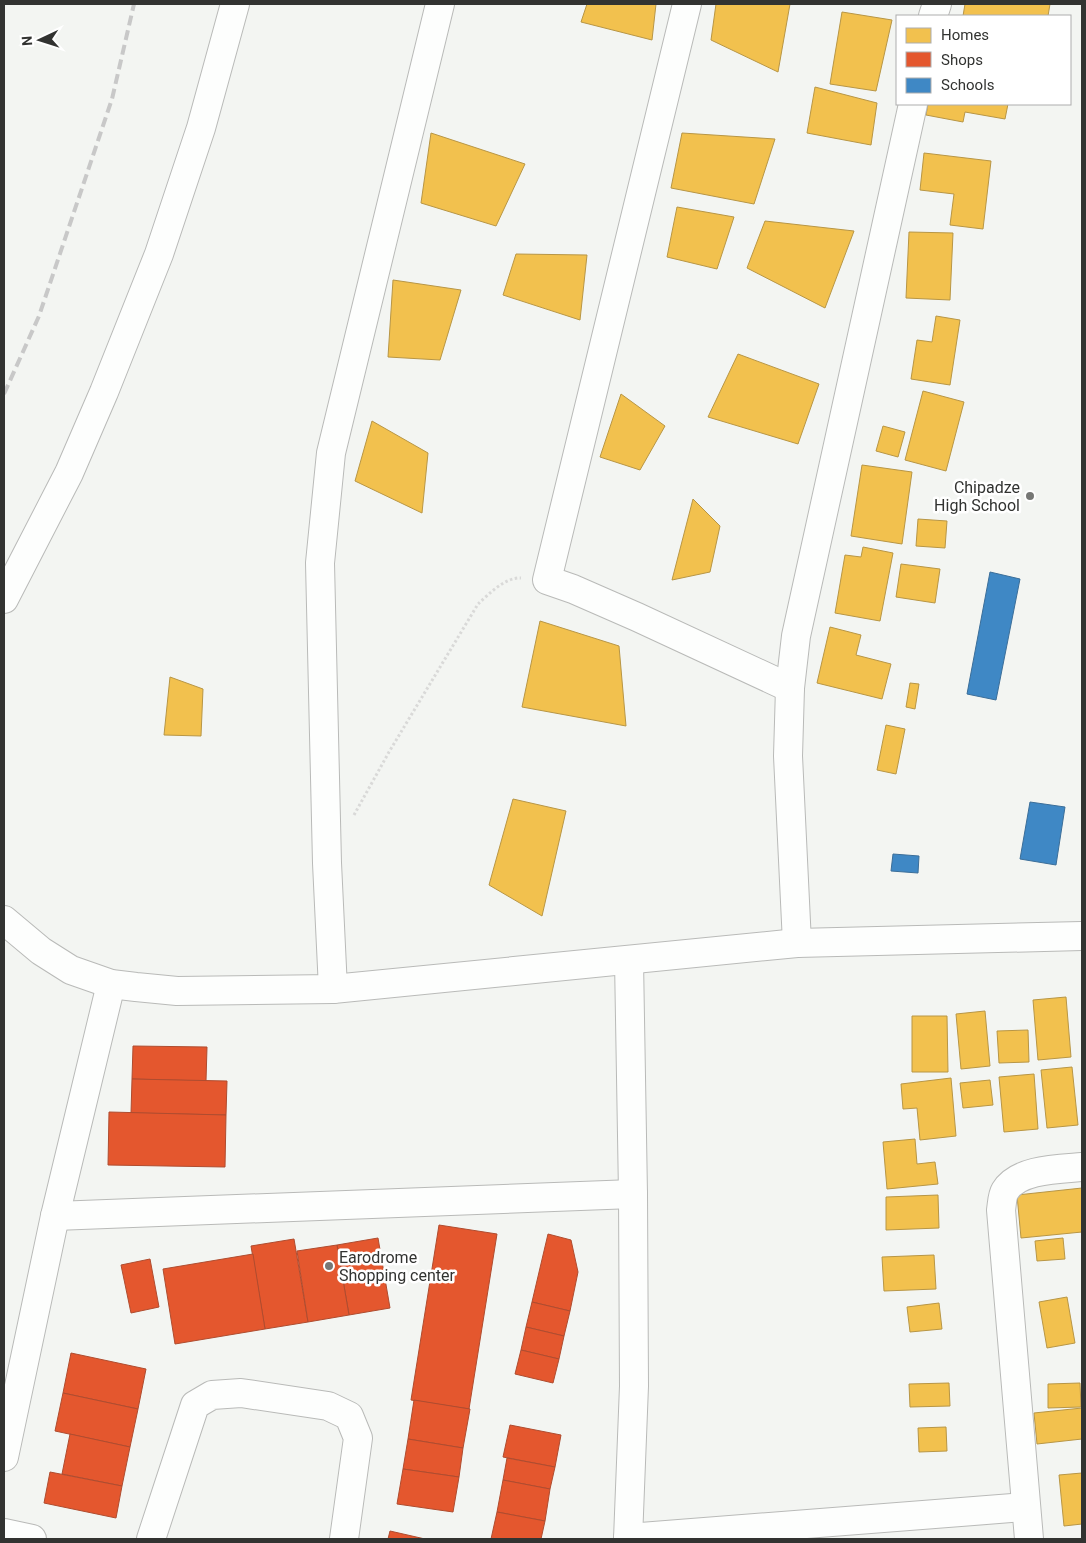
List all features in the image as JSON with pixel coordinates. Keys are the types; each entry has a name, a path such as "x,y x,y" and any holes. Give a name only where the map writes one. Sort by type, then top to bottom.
{"street":[{"path":"4,598 69,473 104,392 159,254 201,128 235,4"},
{"path":"333,989 327,863 321,573 325,508 331,453 440,4"},
{"path":"686,4 547,580 573,589 637,617 790,688"},
{"path":"797,943 788,756 790,688 796,636 913,105"},
{"path":"4,920 41,951 70,970 111,984 177,991 333,989 797,943 1082,936"},
{"path":"629,960 634,1386 628,1539 819,1531 1025,1507"},
{"path":"4,1457 55,1216 111,984"},
{"path":"1029,1539 1001,1210 1004,1192 1014,1180 1033,1173 1082,1167"},
{"path":"55,1216 633,1194"},
{"path":"151,1539 195,1405 212,1395 241,1393 328,1406 348,1416 358,1438 344,1539"},
{"path":"4,1533 32,1539"}],"path":[{"path":"351,820 389,752 478,604 494,590 516,578 547,580"}],"building: Homes":[{"path":"587,4 656,4 652,40 581,22"},
{"path":"716,4 790,4 778,72 711,40"},
{"path":"965,4 1050,4 1048,15 963,15"},
{"path":"842,12 892,20 876,91 830,84"},
{"path":"815,87 877,103 871,145 807,133"},
{"path":"928,105 1008,105 1005,119 965,112 963,122 926,115"},
{"path":"431,133 525,164 496,226 421,203"},
{"path":"682,133 775,139 754,204 671,188"},
{"path":"924,153 991,161 983,229 950,225 954,194 920,190"},
{"path":"677,207 734,217 717,269 667,257"},
{"path":"765,221 854,231 825,308 747,268"},
{"path":"909,232 953,233 950,300 906,298"},
{"path":"516,254 587,255 580,320 503,295"},
{"path":"393,280 461,290 440,360 388,357"},
{"path":"936,316 960,320 950,385 911,379 917,340 932,342"},
{"path":"738,354 819,384 798,444 708,417"},
{"path":"923,391 964,402 946,471 905,460"},
{"path":"621,394 665,426 640,470 600,457"},
{"path":"372,421 428,453 422,513 355,481"},
{"path":"883,426 905,432 898,457 876,451"},
{"path":"862,465 912,472 902,544 851,536"},
{"path":"693,499 720,526 710,572 672,580"},
{"path":"918,519 947,521 945,548 916,546"},
{"path":"863,547 893,553 880,621 835,613 845,555 861,557"},
{"path":"901,564 940,569 935,603 896,597"},
{"path":"540,621 619,646 626,726 522,707"},
{"path":"830,627 861,635 856,655 891,664 882,699 817,683"},
{"path":"170,677 203,689 201,736 164,735"},
{"path":"910,683 919,684 915,709 906,707"},
{"path":"886,725 905,729 896,774 877,770"},
{"path":"513,799 566,811 542,916 489,885"},
{"path":"1066,997 1071,1057 1038,1060 1033,1000"},
{"path":"985,1011 990,1066 961,1069 956,1014"},
{"path":"912,1016 947,1016 948,1072 912,1072"},
{"path":"1028,1030 1029,1062 999,1063 997,1031"},
{"path":"1072,1067 1078,1125 1047,1128 1041,1070"},
{"path":"1034,1074 1038,1129 1004,1132 999,1077"},
{"path":"951,1078 956,1136 920,1140 917,1108 903,1109 901,1084"},
{"path":"990,1080 993,1105 963,1108 960,1083"},
{"path":"915,1139 917,1164 935,1162 938,1184 887,1189 883,1142"},
{"path":"1082,1188 1082,1232 1021,1238 1017,1195"},
{"path":"938,1195 939,1228 886,1230 886,1197"},
{"path":"1063,1238 1065,1259 1037,1261 1035,1241"},
{"path":"934,1255 936,1289 884,1291 882,1257"},
{"path":"1067,1297 1075,1343 1047,1348 1039,1302"},
{"path":"939,1303 942,1329 910,1332 907,1307"},
{"path":"949,1383 950,1406 910,1407 909,1384"},
{"path":"1080,1383 1081,1407 1048,1408 1048,1384"},
{"path":"1082,1408 1082,1439 1037,1444 1034,1413"},
{"path":"946,1427 947,1451 919,1452 918,1428"},
{"path":"1082,1473 1082,1524 1064,1526 1059,1475"}],"building: Shops":[{"path":"133,1046 207,1047 206,1081 132,1079"},
{"path":"132,1079 227,1081 226,1115 131,1113"},
{"path":"109,1112 226,1115 225,1167 108,1165"},
{"path":"439,1225 497,1234 469,1409 411,1400"},
{"path":"548,1234 571,1240 578,1272 570,1311 532,1302"},
{"path":"378,1238 390,1308 349,1315 337,1245"},
{"path":"294,1239 308,1322 265,1329 251,1246"},
{"path":"337,1245 349,1315 308,1322 297,1251"},
{"path":"253,1254 265,1329 175,1344 163,1269"},
{"path":"150,1259 159,1307 131,1313 121,1265"},
{"path":"532,1302 570,1311 564,1336 526,1327"},
{"path":"526,1327 564,1336 559,1359 521,1350"},
{"path":"521,1350 559,1359 553,1383 515,1374"},
{"path":"71,1353 146,1369 138,1409 63,1393"},
{"path":"63,1393 138,1409 130,1447 55,1431"},
{"path":"414,1400 470,1409 463,1448 408,1439"},
{"path":"510,1425 561,1435 555,1467 503,1457"},
{"path":"70,1434 130,1447 122,1486 62,1474"},
{"path":"408,1439 463,1448 459,1477 403,1469"},
{"path":"507,1458 555,1467 550,1489 503,1480"},
{"path":"403,1469 459,1477 453,1512 397,1504"},
{"path":"50,1472 122,1486 116,1518 44,1503"},
{"path":"503,1480 550,1489 545,1521 497,1512"},
{"path":"497,1512 545,1521 541,1539 491,1539"},
{"path":"390,1531 425,1539 388,1539"}],"building: Schools":[{"path":"990,572 1020,579 996,700 967,694"},
{"path":"1030,802 1065,807 1056,865 1020,859"},
{"path":"893,854 919,856 918,873 891,871"}],"railway":[{"path":"4,394 39,316 112,99 134,4"}],"place":[{"name":"Chipadze High School","path":"1030,496"},
{"name":"Earodrome Shopping center","path":"329,1266"}]}
